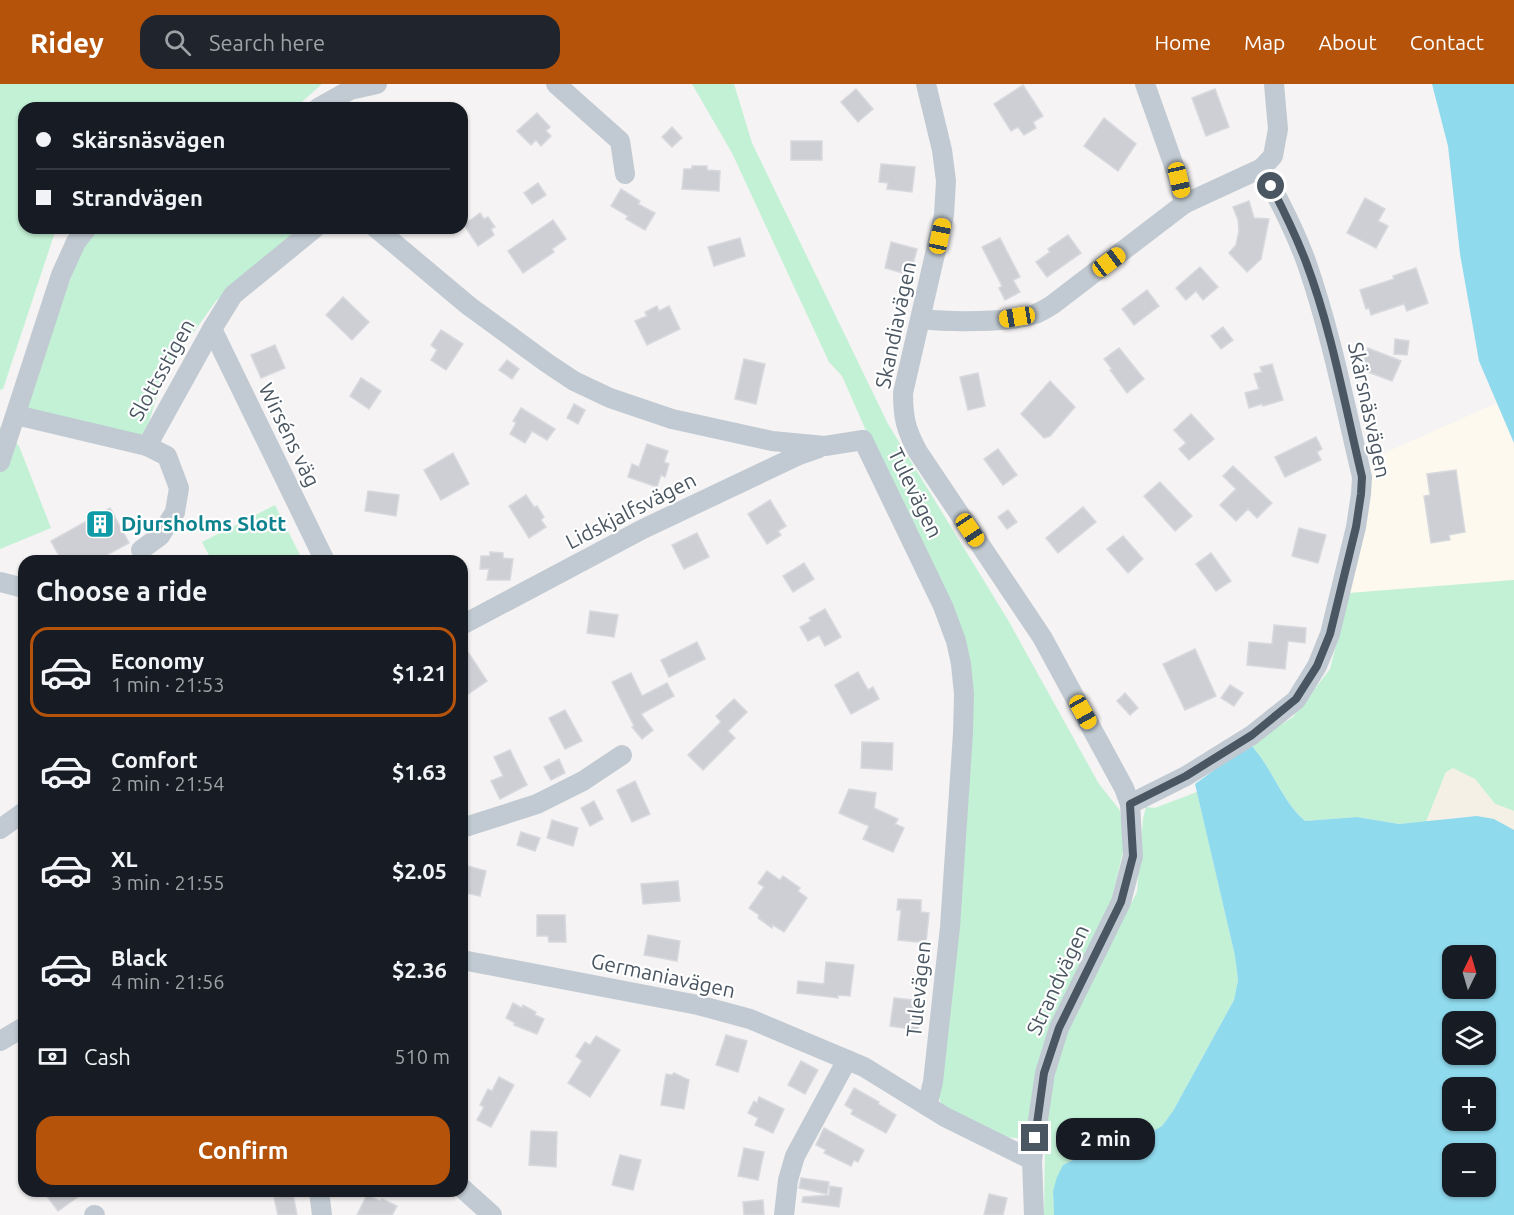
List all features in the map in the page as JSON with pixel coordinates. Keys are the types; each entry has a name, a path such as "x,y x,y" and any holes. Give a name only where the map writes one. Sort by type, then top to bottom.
{"street":[{"path":"329,102 350,90 377,84"},
{"path":"556,84 637,155"},
{"name":"Skandiavägen","path":"926,84 942,150 945,181 944,215 903,393 906,430 918,452 1042,637 1124,788 1130,804"},
{"path":"1144,84 1179,180 1185,204"},
{"path":"921,318 940,321 1001,320 1034,315 1052,305 1185,204 1262,168 1273,156 1278,129 1274,84"},
{"path":"620,141 625,174"},
{"name":"Skärsnäsvägen","path":"1130,804 1186,776 1252,735 1296,699 1317,666 1330,634 1356,527 1362,477 1330,342 1307,264 1290,223 1262,168"},
{"path":"0,462 61,275 76,242 82,234"},
{"name":"Slottsstigen","path":"141,550 160,536 170,524 175,512 179,488 167,456 147,446 233,295 308,234"},
{"name":"Tulevägen","path":"383,234 469,306 574,381 636,408 693,424 772,441 825,446 863,440 943,606 956,641 964,694 950,927 933,1082 927,1107"},
{"name":"Wirséns väg","path":"212,329 322,555"},
{"path":"16,415 147,446"},
{"name":"Lidskjalfsvägen","path":"468,622 643,530 799,455 825,446"},
{"path":"0,582 18,586"},
{"path":"468,826 537,804 583,781 622,755"},
{"name":"Strandvägen","path":"1034,1215 1032,1160 1044,1073 1059,1028 1121,902 1133,856 1130,804"},
{"path":"0,829 18,816"},
{"name":"Germaniavägen","path":"468,961 698,1005 750,1019 864,1066 927,1107 1032,1160"},
{"path":"0,1041 18,1030"},
{"path":"784,1215 788,1180 795,1156 847,1060"},
{"path":"468,1195 483,1213"},
{"path":"319,1197 322,1215"}],"shaded area":[{"path":"1497,403 1514,443 1514,580 1349,593 1365,529 1371,459"}],"green space":[{"path":"0,84 322,84 302,102 18,102 18,234 54,234 3,389 0,390"},
{"path":"692,84 734,84 752,143 888,424 1008,620 1099,784 1119,809 1125,827 1125,843 1110,906 1024,1137 996,1136 942,1105 937,1094 965,656 842,376 829,362 732,153"},
{"path":"298,234 216,301 173,361 158,392 149,422 141,436 23,407 81,250 92,235"},
{"path":"0,427 19,446 51,528 0,549"},
{"path":"275,505 300,555 209,555 202,542"},
{"path":"1514,580 1514,811 1495,804 1475,779 1446,772 1426,822 1399,824 1357,817 1305,821 1289,803 1250,744 1293,717 1330,669 1349,593"},
{"path":"1197,792 1235,956 1238,980 1234,1000 1173,1111 1162,1126 1148,1134 1063,1165 1053,1191 1054,1215 1044,1215 1045,1143 1051,1089 1062,1045 1081,1001 1137,892 1146,807 1155,808"}],"sand":[{"path":"1453,768 1475,779 1495,804 1514,811 1514,830 1494,819 1458,817 1426,822 1446,772"}],"water":[{"path":"1432,84 1514,84 1514,443 1479,361 1460,254 1448,146"},
{"path":"1250,744 1289,803 1305,821 1357,817 1399,824 1477,816 1494,819 1514,830 1514,1215 1054,1215 1053,1191 1063,1165 1148,1134 1162,1126 1173,1111 1234,1000 1238,980 1235,956 1195,784"}],"building":[{"path":"1023,85 1043,116 1033,122 1036,128 1024,135 1018,127 1011,131 994,104"},
{"path":"856,89 873,109 858,122 841,102"},
{"path":"1215,89 1229,127 1206,136 1192,98"},
{"path":"537,113 550,127 546,131 551,136 541,146 536,140 531,145 517,131"},
{"path":"1104,118 1136,144 1118,171 1084,146"},
{"path":"672,127 682,138 672,147 662,137"},
{"path":"791,141 822,141 822,160 791,160"},
{"path":"881,164 915,167 912,192 887,189 888,183 879,182"},
{"path":"692,166 707,166 707,170 720,171 719,191 682,189 684,169 692,169"},
{"path":"538,183 546,195 532,204 524,193"},
{"path":"621,189 640,201 638,204 655,213 645,230 626,219 628,216 611,206"},
{"path":"1365,198 1385,209 1378,221 1388,226 1376,248 1347,233"},
{"path":"1249,201 1254,218 1269,219 1261,259 1247,272 1229,253 1236,245 1239,231 1233,207"},
{"path":"480,213 484,219 488,217 495,227 491,229 494,235 478,246 468,231 468,222"},
{"path":"553,220 566,239 552,249 554,252 523,273 508,251"},
{"path":"1068,235 1081,253 1047,277 1036,262 1050,252 1048,249"},
{"path":"740,238 745,256 714,266 708,247"},
{"path":"1000,238 1020,277 1013,280 1020,292 1005,300 999,288 1002,286 982,247"},
{"path":"891,242 917,249 910,275 885,268"},
{"path":"1200,267 1218,287 1203,300 1196,291 1186,300 1176,288"},
{"path":"1416,268 1428,303 1407,311 1404,304 1371,315 1369,308 1366,309 1360,290 1394,279 1393,276"},
{"path":"1147,290 1159,306 1134,325 1122,309"},
{"path":"343,297 369,322 352,340 326,315"},
{"path":"657,306 659,311 669,306 680,329 647,345 635,321 647,316 645,312"},
{"path":"1223,327 1233,340 1221,349 1211,336"},
{"path":"441,330 463,344 446,370 431,360 437,350 431,345"},
{"path":"1395,339 1409,341 1407,355 1394,354"},
{"path":"275,345 285,368 261,378 251,355"},
{"path":"1119,348 1144,379 1127,393 1104,359"},
{"path":"1368,348 1401,361 1392,381 1360,369"},
{"path":"744,359 765,364 756,404 735,399"},
{"path":"507,360 519,369 512,379 499,370"},
{"path":"1272,364 1283,400 1249,408 1245,393 1259,389 1254,374 1262,372 1260,367"},
{"path":"978,373 985,406 968,410 960,377"},
{"path":"361,378 381,391 369,409 350,396"},
{"path":"1050,381 1075,407 1050,436 1044,438 1021,414"},
{"path":"574,404 585,410 578,424 567,418"},
{"path":"521,408 555,429 547,440 532,431 525,443 510,434 516,423 513,421"},
{"path":"1191,414 1214,439 1189,460 1179,449 1186,443 1174,430"},
{"path":"1316,437 1322,449 1317,452 1321,460 1285,477 1275,457"},
{"path":"647,444 668,451 664,462 669,464 665,477 661,475 657,487 628,477 632,464 639,467"},
{"path":"998,449 1017,475 1003,485 984,459"},
{"path":"453,453 469,484 441,500 424,470"},
{"path":"1233,466 1272,503 1257,518 1248,509 1236,521 1220,505 1236,489 1223,476"},
{"path":"1456,470 1465,532 1449,535 1450,540 1431,543 1424,496 1430,495 1427,474"},
{"path":"1160,482 1192,516 1175,531 1144,496"},
{"path":"368,491 399,495 396,516 365,511"},
{"path":"526,495 544,517 541,520 546,527 529,538 509,506"},
{"path":"770,500 786,526 778,531 781,535 767,544 748,514"},
{"path":"1083,507 1096,522 1058,553 1046,538"},
{"name":"Djursholms Slott","path":"110,508 129,543 107,555 59,555 51,541"},
{"path":"1008,510 1017,522 1007,529 998,517"},
{"path":"1299,528 1326,535 1318,563 1292,556"},
{"path":"697,533 709,557 684,569 672,545"},
{"path":"1123,536 1143,559 1128,573 1107,549"},
{"path":"490,552 503,553 503,558 513,559 510,580 487,580 489,569 480,569 481,556 490,556"},
{"path":"1211,553 1231,581 1216,591 1196,564"},
{"path":"804,563 814,579 793,592 783,576"},
{"path":"825,609 841,637 825,646 819,635 808,641 800,627 811,621 809,618"},
{"path":"590,611 618,615 614,637 587,633"},
{"path":"1274,625 1306,628 1305,643 1288,641 1285,669 1247,665 1249,642 1272,644"},
{"path":"697,642 705,659 669,677 661,660"},
{"path":"1195,649 1216,696 1185,710 1163,664"},
{"path":"468,652 487,681 468,694"},
{"path":"858,672 868,690 873,687 879,699 851,714 835,685"},
{"path":"631,673 642,696 667,683 674,696 641,714 653,730 642,739 632,727 634,726 612,682"},
{"path":"1230,685 1243,693 1234,706 1221,698"},
{"path":"1125,693 1138,708 1130,715 1117,701"},
{"path":"734,699 747,712 728,731 735,738 703,770 688,755 721,722 716,716"},
{"path":"565,710 582,741 565,749 549,718"},
{"path":"862,742 893,743 892,770 861,768"},
{"path":"510,750 527,785 500,799 491,781 503,776 494,757"},
{"path":"559,759 565,773 551,780 544,767"},
{"path":"635,781 650,814 632,822 617,790"},
{"path":"849,789 876,793 874,808 898,819 895,824 904,828 893,852 863,839 869,826 839,813"},
{"path":"594,801 603,819 590,826 581,808"},
{"path":"552,820 578,828 573,846 547,838"},
{"path":"521,832 540,838 535,851 517,845"},
{"path":"468,866 486,871 480,896 468,893"},
{"path":"767,871 780,880 783,876 800,888 798,891 807,898 784,932 773,925 772,928 749,908 764,887 758,883"},
{"path":"678,881 680,901 643,904 641,884"},
{"path":"898,899 921,900 921,912 929,913 926,943 898,940 901,910 897,910"},
{"path":"537,915 565,915 566,942 549,942 548,936 537,936"},
{"path":"648,935 680,941 677,961 644,955"},
{"path":"826,962 854,965 850,996 838,995 838,998 797,993 798,981 824,984"},
{"path":"894,998 922,1001 918,1030 890,1026"},
{"path":"513,1003 522,1008 523,1005 544,1019 537,1034 514,1025 515,1023 506,1018"},
{"path":"726,1035 747,1041 738,1072 716,1065"},
{"path":"596,1036 620,1050 590,1097 568,1083 582,1061 576,1056 585,1042 590,1045"},
{"path":"801,1061 818,1070 805,1094 788,1085"},
{"path":"674,1073 689,1080 684,1109 661,1105 666,1074"},
{"path":"499,1077 514,1085 491,1127 477,1120 484,1107 480,1105 488,1089 492,1091"},
{"path":"854,1088 896,1115 886,1133 851,1114 853,1110 845,1105"},
{"path":"759,1097 784,1109 773,1133 755,1125 758,1118 748,1113 754,1101 757,1103"},
{"path":"824,1128 864,1150 858,1162 854,1160 851,1166 824,1153 826,1150 816,1145"},
{"path":"531,1131 557,1132 556,1167 529,1165"},
{"path":"744,1148 764,1152 758,1180 738,1176"},
{"path":"620,1155 641,1160 633,1190 612,1185"},
{"path":"801,1178 829,1182 827,1194 799,1188"},
{"path":"830,1186 842,1188 839,1207 802,1202 803,1197 829,1195"},
{"path":"989,1194 1007,1198 1003,1215 984,1215"},
{"path":"48,1197 78,1197 58,1211"},
{"path":"294,1197 297,1215 278,1215 274,1198"},
{"path":"366,1197 380,1201 382,1199 397,1206 392,1215 357,1215"},
{"path":"763,1200 764,1215 744,1215 743,1202"}],"place":[{"name":"Djursholms Slott","path":"100,524"}],"route":[{"path":"1035,1138 1044,1073 1059,1028 1121,902 1133,856 1130,804 1186,776 1252,735 1296,699 1317,666 1330,634 1335,614 1356,527 1362,477 1330,342 1307,264 1271,186"}]}
